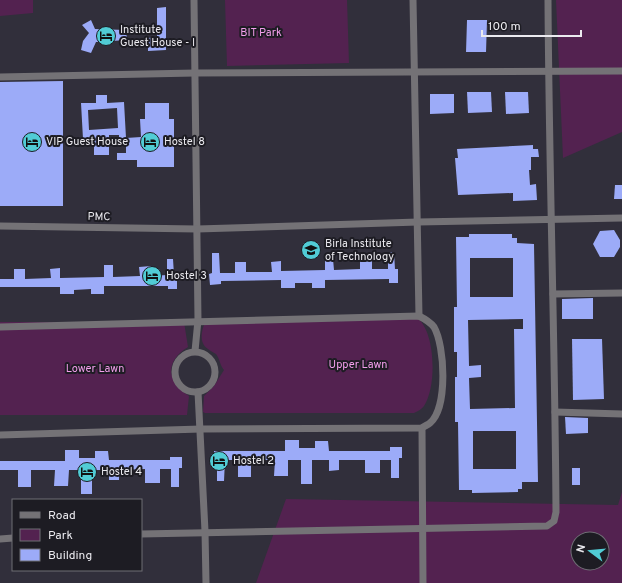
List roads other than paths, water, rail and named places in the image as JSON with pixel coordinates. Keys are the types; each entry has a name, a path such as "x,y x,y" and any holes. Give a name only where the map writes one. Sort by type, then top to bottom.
{"street":[{"path":"194,0 198,320 194,351"},
{"path":"413,0 413,73 418,222 419,316"},
{"path":"142,534 206,531 422,530 547,526 554,521 556,512 555,412 550,219 548,0"},
{"path":"0,77 195,73 622,71"},
{"name":"PMC","path":"0,226 197,229 418,222 622,218"},
{"path":"553,294 622,293"},
{"path":"0,327 198,320 419,316 427,320 433,327 438,338 443,366 443,380 438,412 430,423 422,428 201,429 0,435"},
{"path":"194,351 202,352 209,356 214,363 216,371 215,379 210,386 198,392 188,391 182,387 177,380 175,372 176,365 180,358 187,353 194,351"},
{"path":"198,392 206,531 206,583"},
{"path":"555,412 622,414"},
{"path":"422,428 423,583"},
{"path":"0,539 12,538"}],"place":[{"name":"Institute Guest House - I","path":"106,36"},
{"name":"VIP Guest House","path":"32,142"},
{"name":"Hostel 8","path":"150,142"},
{"name":"Birla Institute of Technology","path":"311,250"},
{"name":"Hostel 3","path":"152,276"},
{"name":"Hostel 2","path":"219,461"},
{"name":"Hostel 4","path":"87,472"}],"park label":[{"name":"BIT Park","path":"261,33"},
{"name":"Upper Lawn","path":"358,365"},
{"name":"Lower Lawn","path":"95,369"}]}
